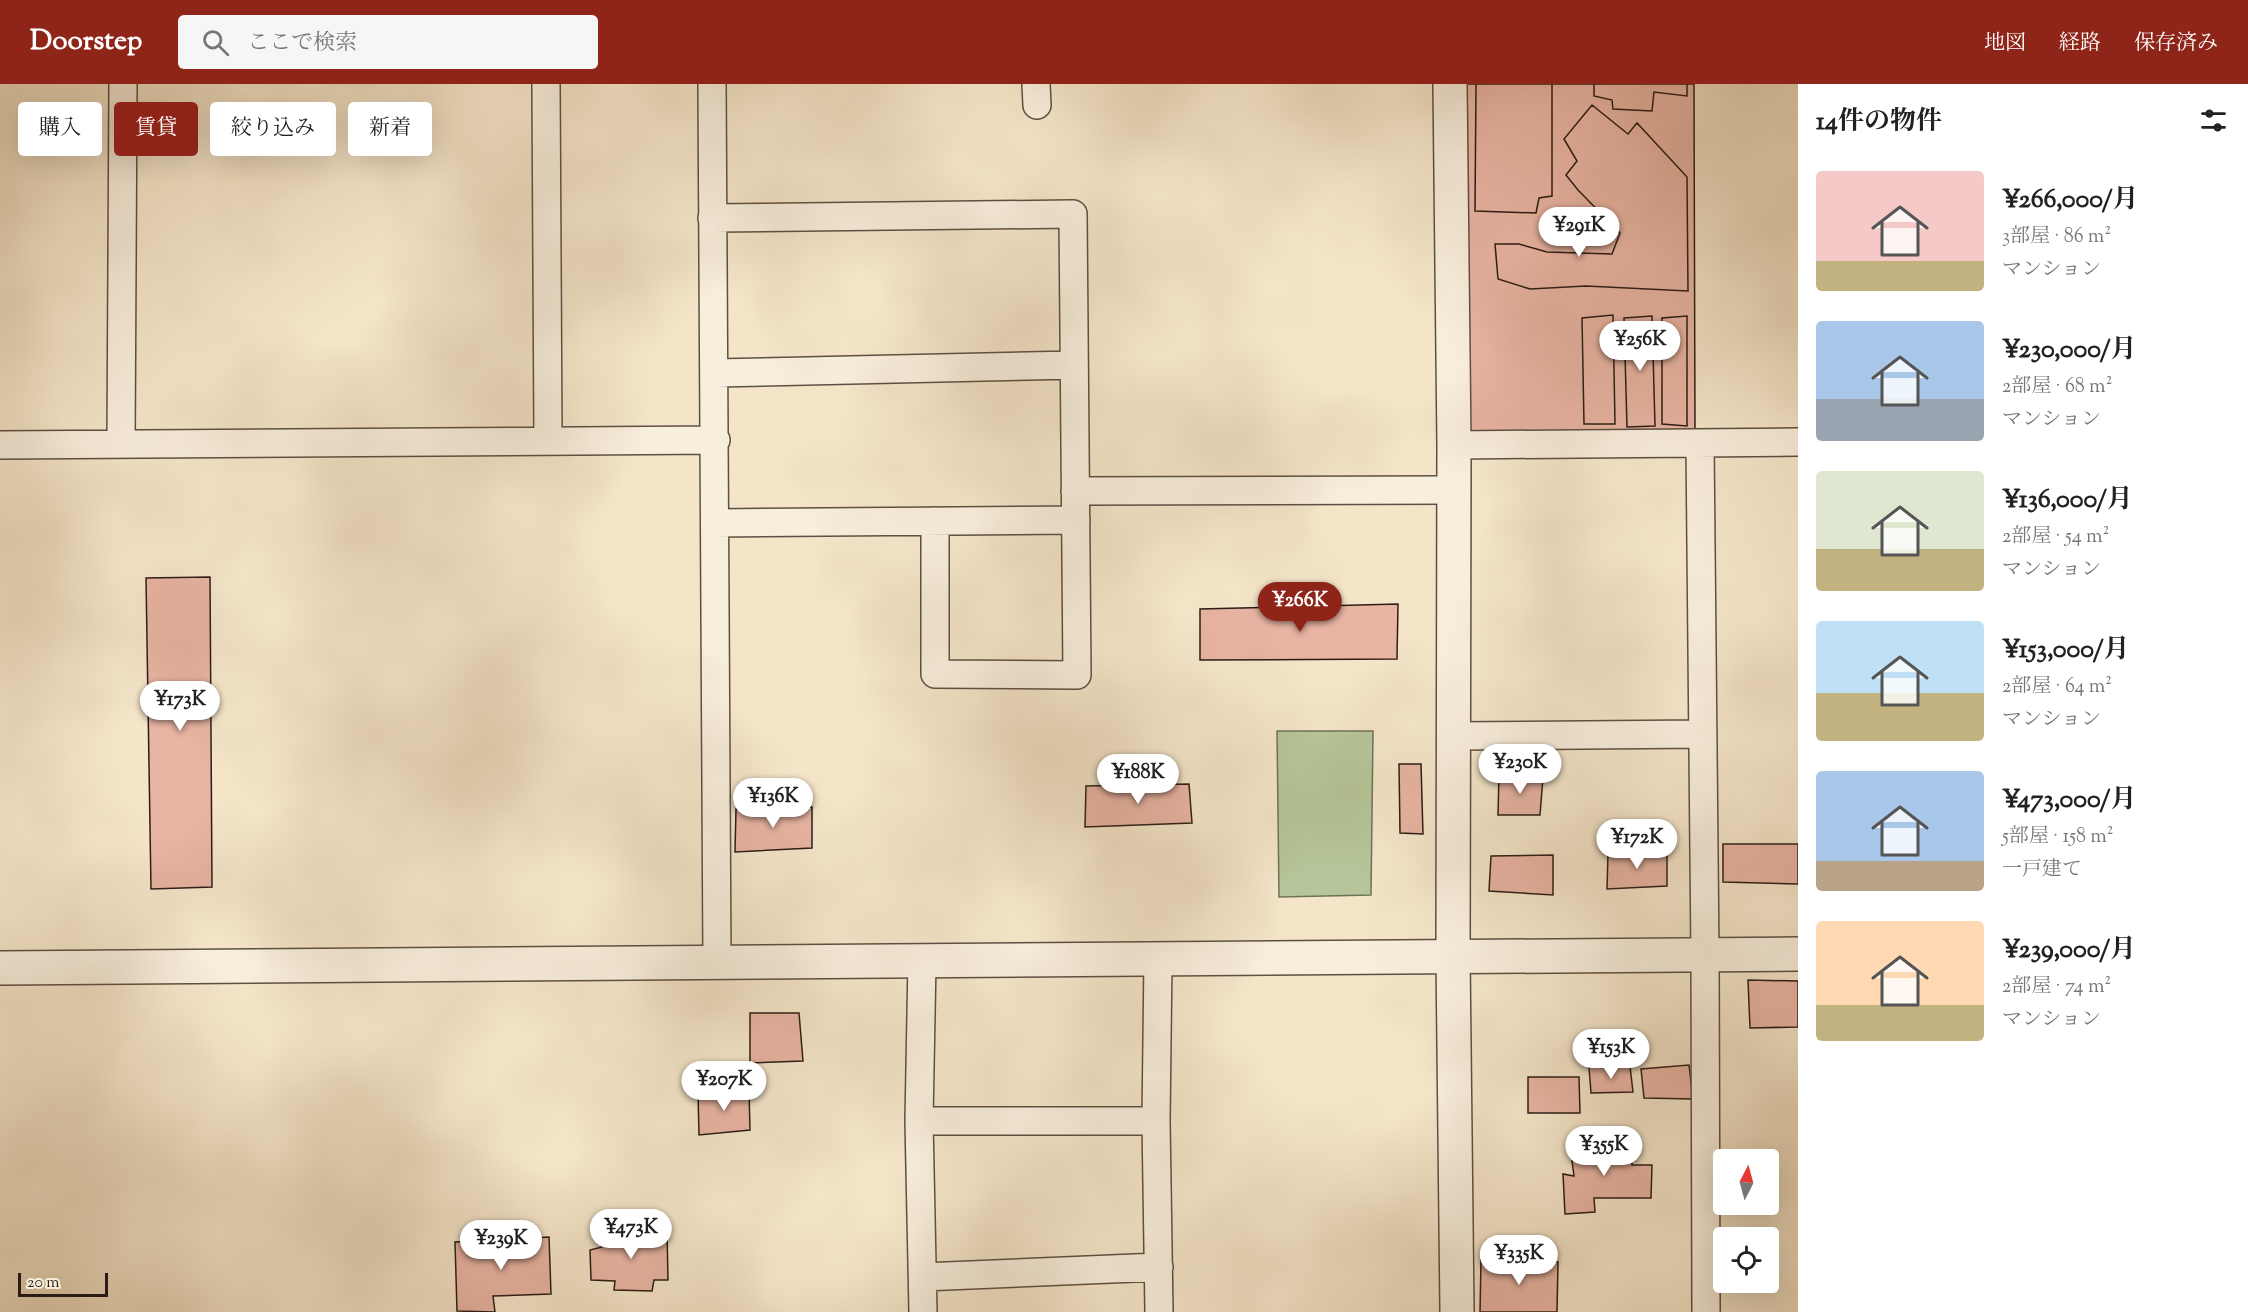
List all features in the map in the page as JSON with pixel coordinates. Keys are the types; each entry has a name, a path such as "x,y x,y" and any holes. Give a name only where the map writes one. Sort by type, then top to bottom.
{"street":[{"path":"121,444 123,84"},
{"path":"546,84 548,440"},
{"path":"712,84 716,440 717,962"},
{"path":"1450,84 1455,490 1453,957 1456,1312"},
{"path":"712,218 1073,214 1077,675 935,674 935,521"},
{"path":"715,373 1074,365"},
{"path":"0,445 716,440"},
{"path":"1454,445 1798,442"},
{"path":"1700,443 1706,1312"},
{"path":"1075,491 1455,490"},
{"path":"716,523 1076,520"},
{"path":"1454,736 1703,734"},
{"path":"0,968 1798,954"},
{"path":"1158,959 1156,1121 1159,1312"},
{"path":"922,961 919,1122 923,1312"},
{"path":"919,1122 1156,1121"},
{"path":"923,1277 1159,1267"}],"green space":[{"path":"1277,731 1373,731 1371,895 1279,897"}],"building":[{"path":"1460,84 1694,84 1695,433 1465,432"},
{"path":"1476,84 1552,84 1552,196 1539,198 1536,213 1475,211"},
{"path":"1594,84 1687,84 1687,96 1654,92 1652,111 1613,109 1612,100 1594,96"},
{"path":"1592,105 1628,134 1637,123 1687,177 1688,291 1586,286 1530,289 1498,279 1495,244 1519,244 1547,252 1612,254 1620,233 1566,175 1577,161 1564,139"},
{"path":"1613,315 1615,424 1584,424 1582,318"},
{"path":"1652,316 1655,426 1627,427 1624,318"},
{"path":"1687,316 1687,426 1662,424 1662,318"},
{"path":"210,577 212,887 151,889 146,578"},
{"path":"1398,604 1397,659 1200,660 1200,609"},
{"path":"1399,764 1421,764 1423,834 1400,833"},
{"path":"1499,774 1543,777 1540,815 1498,815"},
{"path":"1189,784 1192,823 1085,827 1086,786"},
{"path":"812,807 812,848 735,852 736,809"},
{"path":"1723,844 1798,844 1798,884 1723,882"},
{"path":"1608,852 1667,852 1667,886 1607,889"},
{"path":"1553,855 1553,895 1489,891 1491,856"},
{"path":"1748,980 1798,981 1798,1027 1750,1028"},
{"path":"750,1013 799,1013 803,1061 750,1063"},
{"path":"1689,1065 1693,1099 1644,1098 1641,1069"},
{"path":"1630,1066 1633,1092 1591,1093 1589,1067"},
{"path":"1528,1077 1579,1077 1580,1113 1528,1113"},
{"path":"749,1089 750,1130 699,1135 698,1092"},
{"path":"1631,1145 1632,1165 1652,1165 1651,1198 1594,1198 1595,1212 1565,1214 1563,1174 1574,1176 1570,1146"},
{"path":"667,1231 668,1280 654,1280 652,1291 614,1290 615,1281 591,1280 590,1250 602,1247 602,1234"},
{"path":"549,1237 551,1294 493,1296 495,1312 457,1311 455,1242"},
{"path":"1481,1260 1558,1262 1557,1312 1480,1312"}]}
